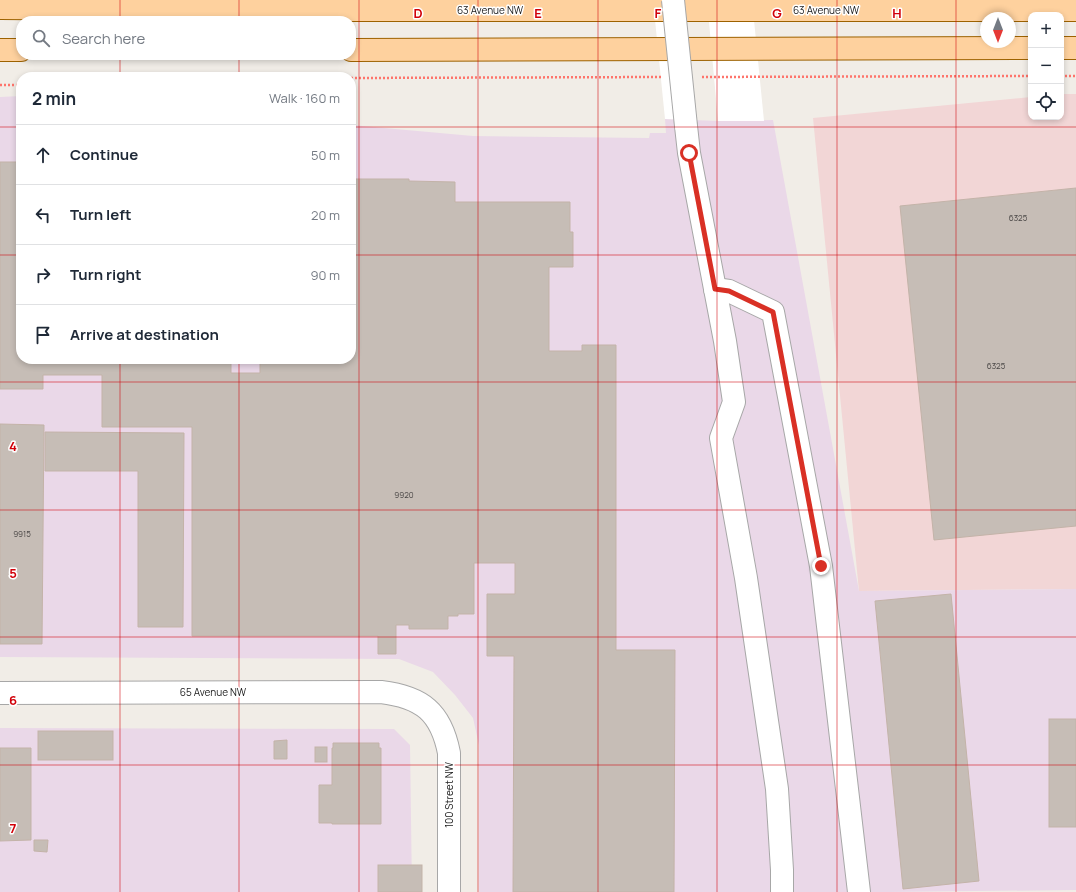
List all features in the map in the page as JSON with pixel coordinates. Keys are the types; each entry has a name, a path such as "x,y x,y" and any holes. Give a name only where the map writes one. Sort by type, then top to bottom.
{"main road":[{"path":"1023,10 1048,0"},
{"name":"63 Avenue NW","path":"0,8 241,10 1076,10"},
{"path":"356,50 1028,48"},
{"path":"1064,48 1076,48"},
{"path":"0,50 16,50"}],"street":[{"path":"672,0 689,153 725,341 734,402 721,438 746,578 777,789 782,892"},
{"path":"715,289 729,291 773,312 821,566 859,892"},
{"name":"65 Avenue NW","path":"0,692 381,692 411,698 424,706"},
{"name":"100 Street NW","path":"424,706 439,722 446,737 449,753 449,892"}],"path":[{"path":"1064,76 1076,76"},
{"path":"0,85 16,85"}],"shaded area":[{"path":"1064,94 1076,94 1076,589 859,591 813,118 1028,97 1028,120 1064,120"},
{"path":"16,96 16,364 356,364 356,125 473,136 649,138 650,133 666,133 665,119 718,121 773,120 859,591 1076,589 1076,890 890,892 479,892 479,745 473,718 455,695 433,672 399,659 0,657 0,97"},
{"path":"0,728 394,729 410,745 412,892 0,892"}],"pier":[{"path":"653,0 682,0 694,120 665,119"},
{"path":"707,0 752,0 764,121 718,121"}],"building":[{"path":"0,162 16,162 16,364 231,364 231,373 260,373 260,364 356,364 356,179 409,179 409,181 455,182 455,202 570,202 570,232 573,232 573,267 549,267 549,351 582,351 582,345 616,345 616,650 675,650 674,892 513,892 514,656 487,656 487,594 515,594 515,563 474,563 474,614 458,614 458,616 448,616 448,629 409,629 409,625 396,625 396,654 378,654 378,636 192,636 192,427 102,427 102,375 43,375 43,389 0,389"},
{"path":"1076,188 1076,526 934,540 900,206"},
{"path":"0,424 44,425 42,644 0,644"},
{"path":"45,432 184,433 183,627 138,627 138,471 45,471"},
{"path":"951,594 979,881 903,889 875,601"},
{"path":"1049,719 1076,719 1076,827 1049,827"},
{"path":"38,731 113,731 113,760 38,760"},
{"path":"287,740 287,759 274,759 274,741"},
{"path":"333,743 379,743 379,748 381,748 381,824 319,823 319,785 332,785"},
{"path":"315,747 327,747 327,762 315,762"},
{"path":"0,748 31,748 31,840 0,841"},
{"path":"34,840 48,840 47,852 34,851"},
{"path":"378,865 422,865 422,892 378,892"}],"route":[{"path":"689,153 715,289 729,291 773,312 821,566"}]}
